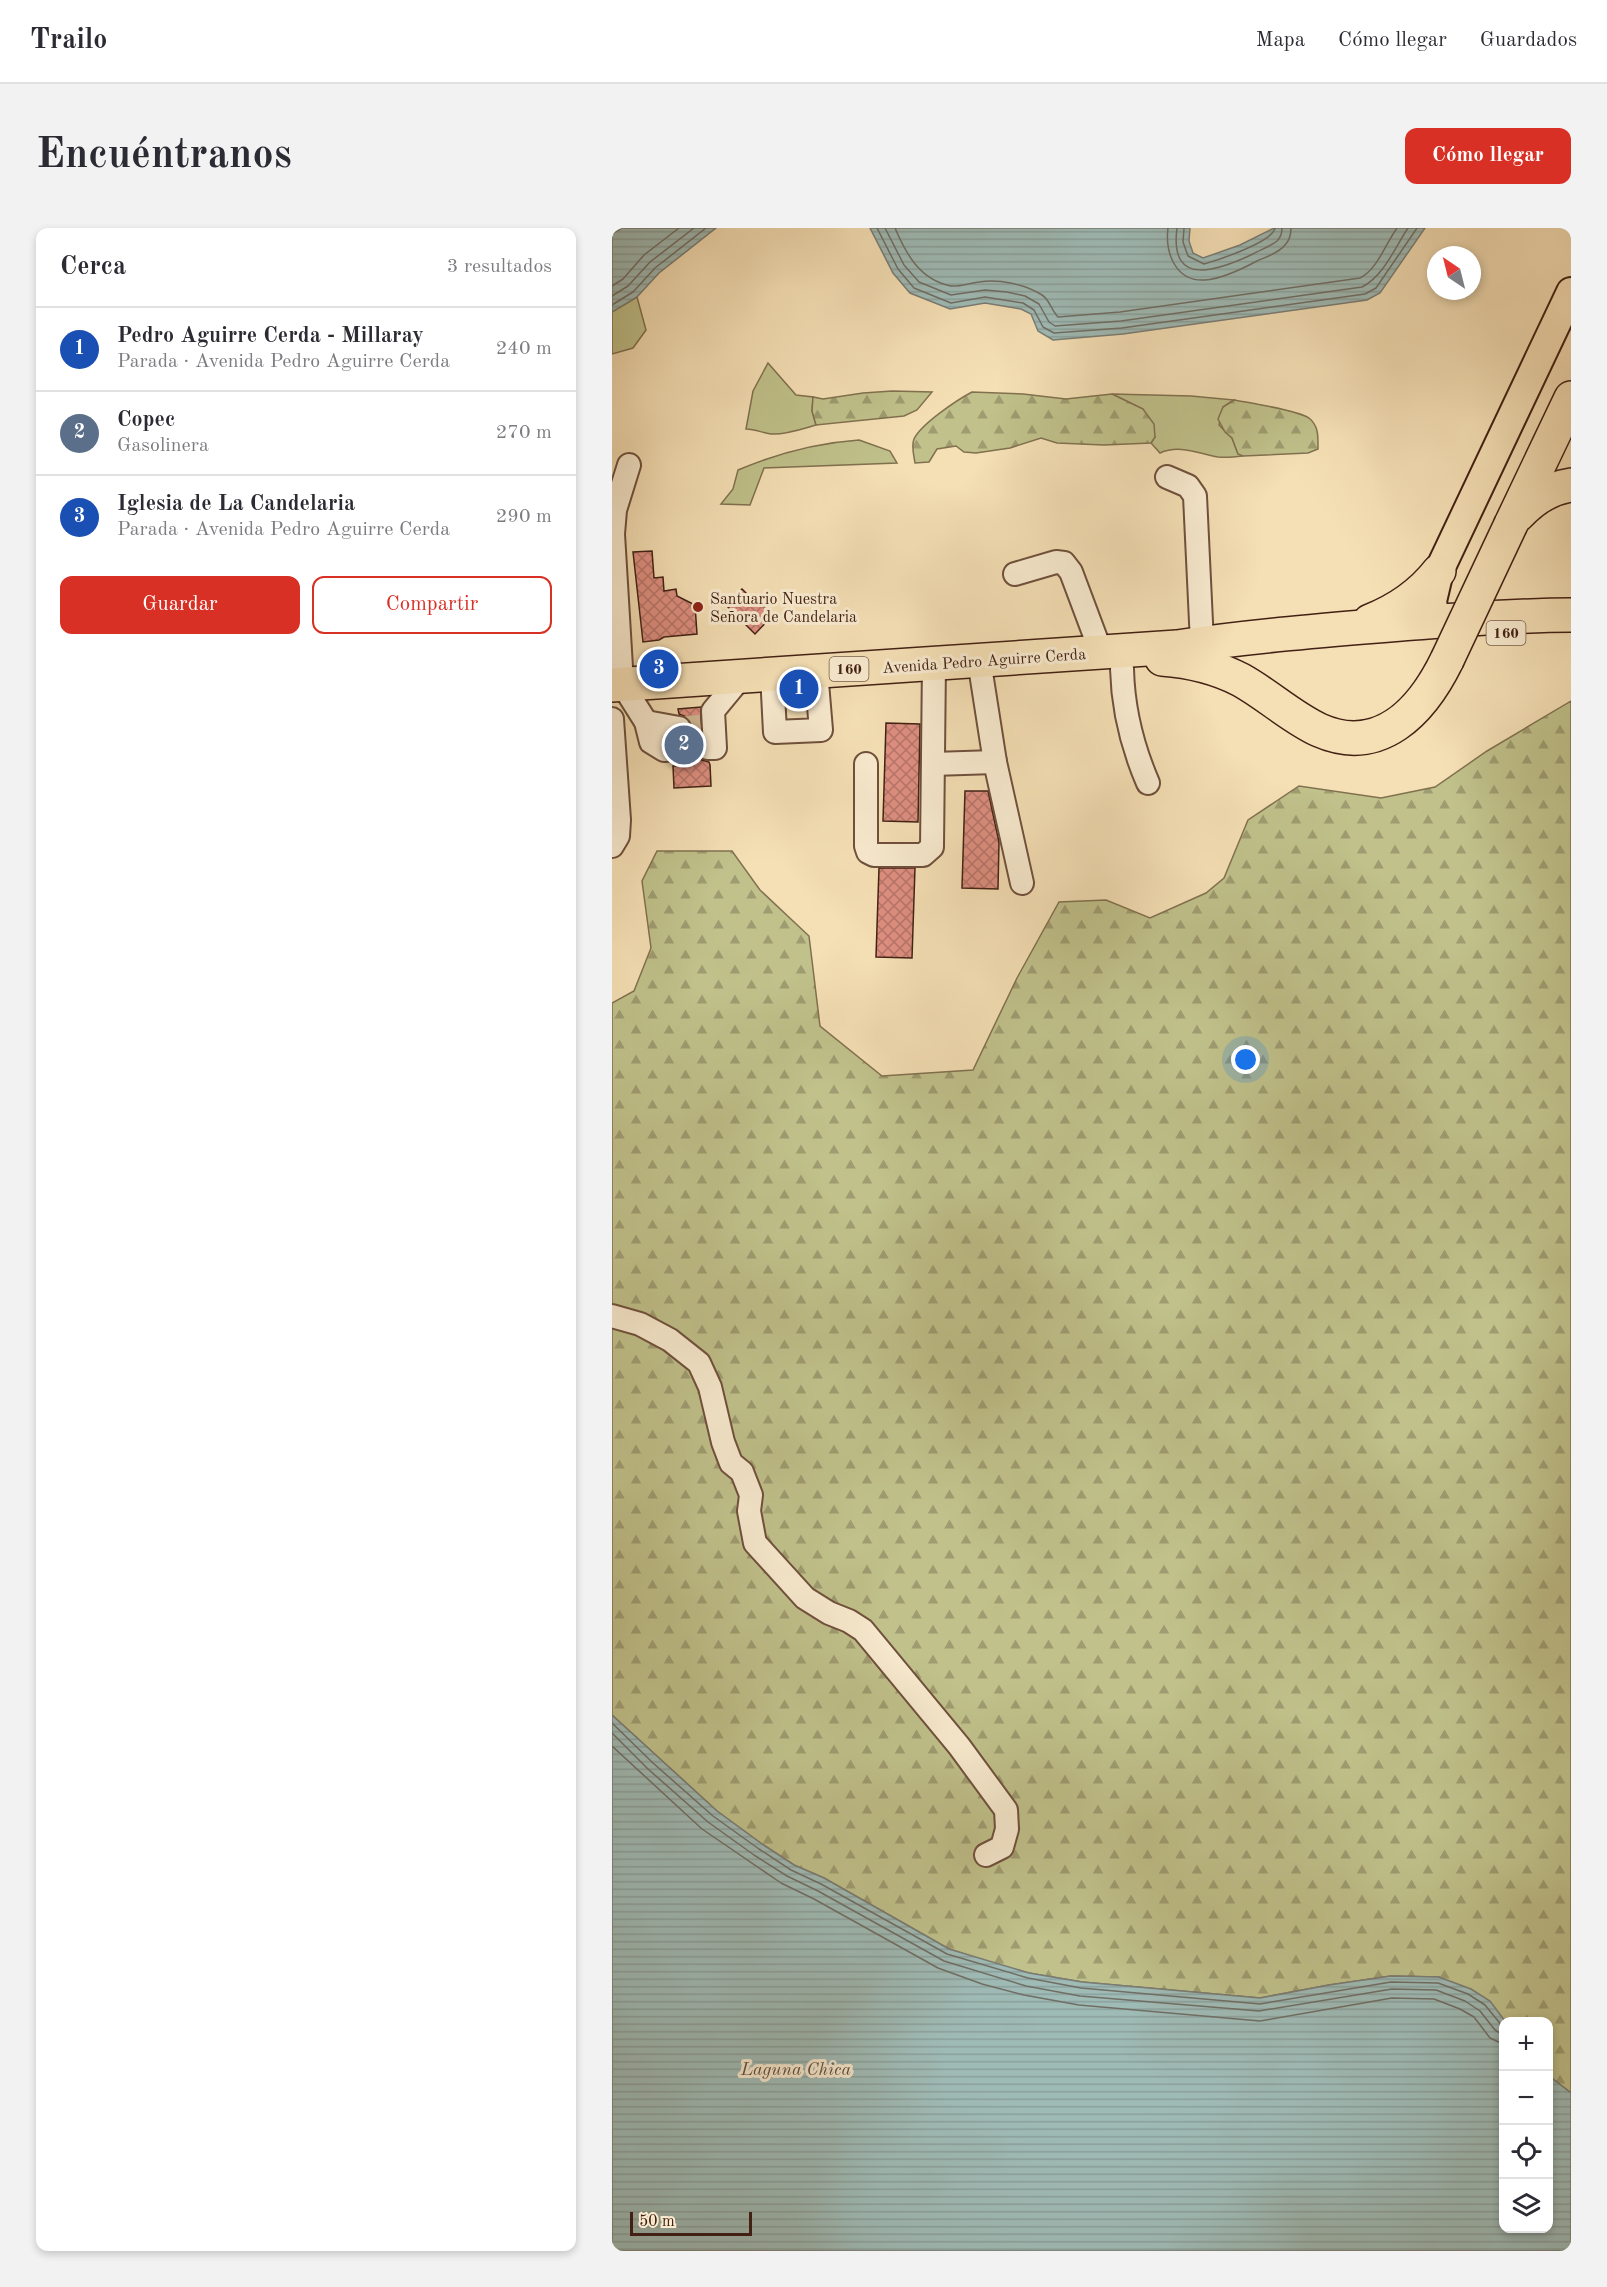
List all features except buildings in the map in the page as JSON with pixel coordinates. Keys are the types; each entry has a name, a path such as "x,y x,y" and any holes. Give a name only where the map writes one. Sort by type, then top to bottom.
{"highway":[{"path":"1111,661 1209,680 1295,715 1318,729 1341,736 1361,738 1380,734 1401,721 1433,687 1441,640 1511,524 1571,398"},
{"path":"1511,524 1544,494 1552,489 1571,485"},
{"path":"1349,628 1376,619 1407,602 1439,571"},
{"path":"1539,615 1571,605"},
{"name":"Avenida Pedro Aguirre Cerda","path":"617,684 1023,657 1111,661 1189,645 1349,628 1441,640 1539,615 1571,615"},
{"name":"Avenida Pedro Aguirre Cerda","path":"1189,645 1278,650 1571,629"}],"main road":[{"path":"1441,640 1432,601 1439,571 1571,292"}],"street":[{"path":"629,465 615,510 613,534 617,684 646,722 651,742 664,750 680,739"},
{"path":"1167,477 1188,486 1195,496 1189,645"},
{"path":"1014,574 1056,562 1064,563 1071,572 1111,661 1140,764 1148,783"},
{"path":"979,660 995,762 1022,883"},
{"path":"866,764 866,846 868,852 874,855 923,855 929,852 932,847 934,663"},
{"path":"708,748 715,748 710,725 713,711 757,675 775,732 821,729 816,671"},
{"path":"612,718 619,820 618,836 612,846"},
{"path":"933,764 995,762"},
{"path":"612,1316 640,1324 669,1340 699,1363 710,1387 723,1442 731,1463 742,1472 751,1495 749,1511 755,1543 805,1598 829,1613 863,1629 991,1788 1006,1810 1007,1829 1002,1847 986,1856"}],"green space":[{"path":"637,297 646,330 633,348 612,354 612,312"},
{"path":"768,363 796,395 813,397 812,411 816,425 776,434 746,429 753,391"},
{"path":"892,391 932,392 917,410 904,416 816,425 812,411 813,397 823,399"},
{"path":"972,392 1066,399 1112,394 1143,409 1154,424 1155,437 1151,443 1104,445 1057,443 1041,438 1010,448 976,453 964,452 956,446 937,449 929,462 915,463 913,445 918,433 940,413"},
{"path":"1112,394 1191,396 1234,400 1223,407 1219,425 1232,438 1238,454 1243,456 1218,457 1175,449 1160,453 1151,443 1155,437 1143,409"},
{"path":"1234,400 1284,410 1309,418 1316,428 1318,449 1308,453 1243,456 1238,454 1232,438 1225,432 1218,419 1223,407"},
{"path":"859,440 890,451 897,463 764,468 750,505 721,504 733,489 738,470 797,450"},
{"path":"1571,701 1571,2093 1553,2079 1553,2017 1499,2017 1439,1977 1391,1976 1260,1998 1082,1982 1029,1973 949,1949 824,1878 794,1865 762,1844 717,1811 612,1715 612,1003 634,991 651,948 642,881 657,851 732,851 760,890 809,936 820,1026 882,1076 973,1070 1017,978 1059,902 1106,900 1150,918 1206,893 1224,878 1248,820 1299,786 1381,798 1435,787 1487,751"}],"water":[{"path":"622,228 716,228 659,273 637,297 612,312 612,234"},
{"path":"870,228 1190,228 1189,241 1193,253 1203,258 1240,245 1274,228 1425,228 1380,293 1367,300 1123,334 1053,340 1038,331 1031,314 1021,309 985,303 950,309 910,293 893,273"},
{"name":"Laguna Chica","path":"612,1715 717,1811 762,1844 794,1865 824,1878 949,1949 1029,1973 1082,1982 1260,1998 1391,1976 1439,1977 1471,1989 1490,2001 1502,2017 1499,2017 1499,2233 1553,2233 1553,2079 1571,2093 1571,2251 612,2251"}],"tunnel":[{"path":"679,728 707,725"}],"place":[{"name":"Santuario Nuestra Señora de Candelaria","path":"698,607"},
{"name":"Iglesia de La Candelaria","path":"659,669"},
{"name":"Pedro Aguirre Cerda - Millaray","path":"799,689"},
{"name":"Copec","path":"684,745"}]}
